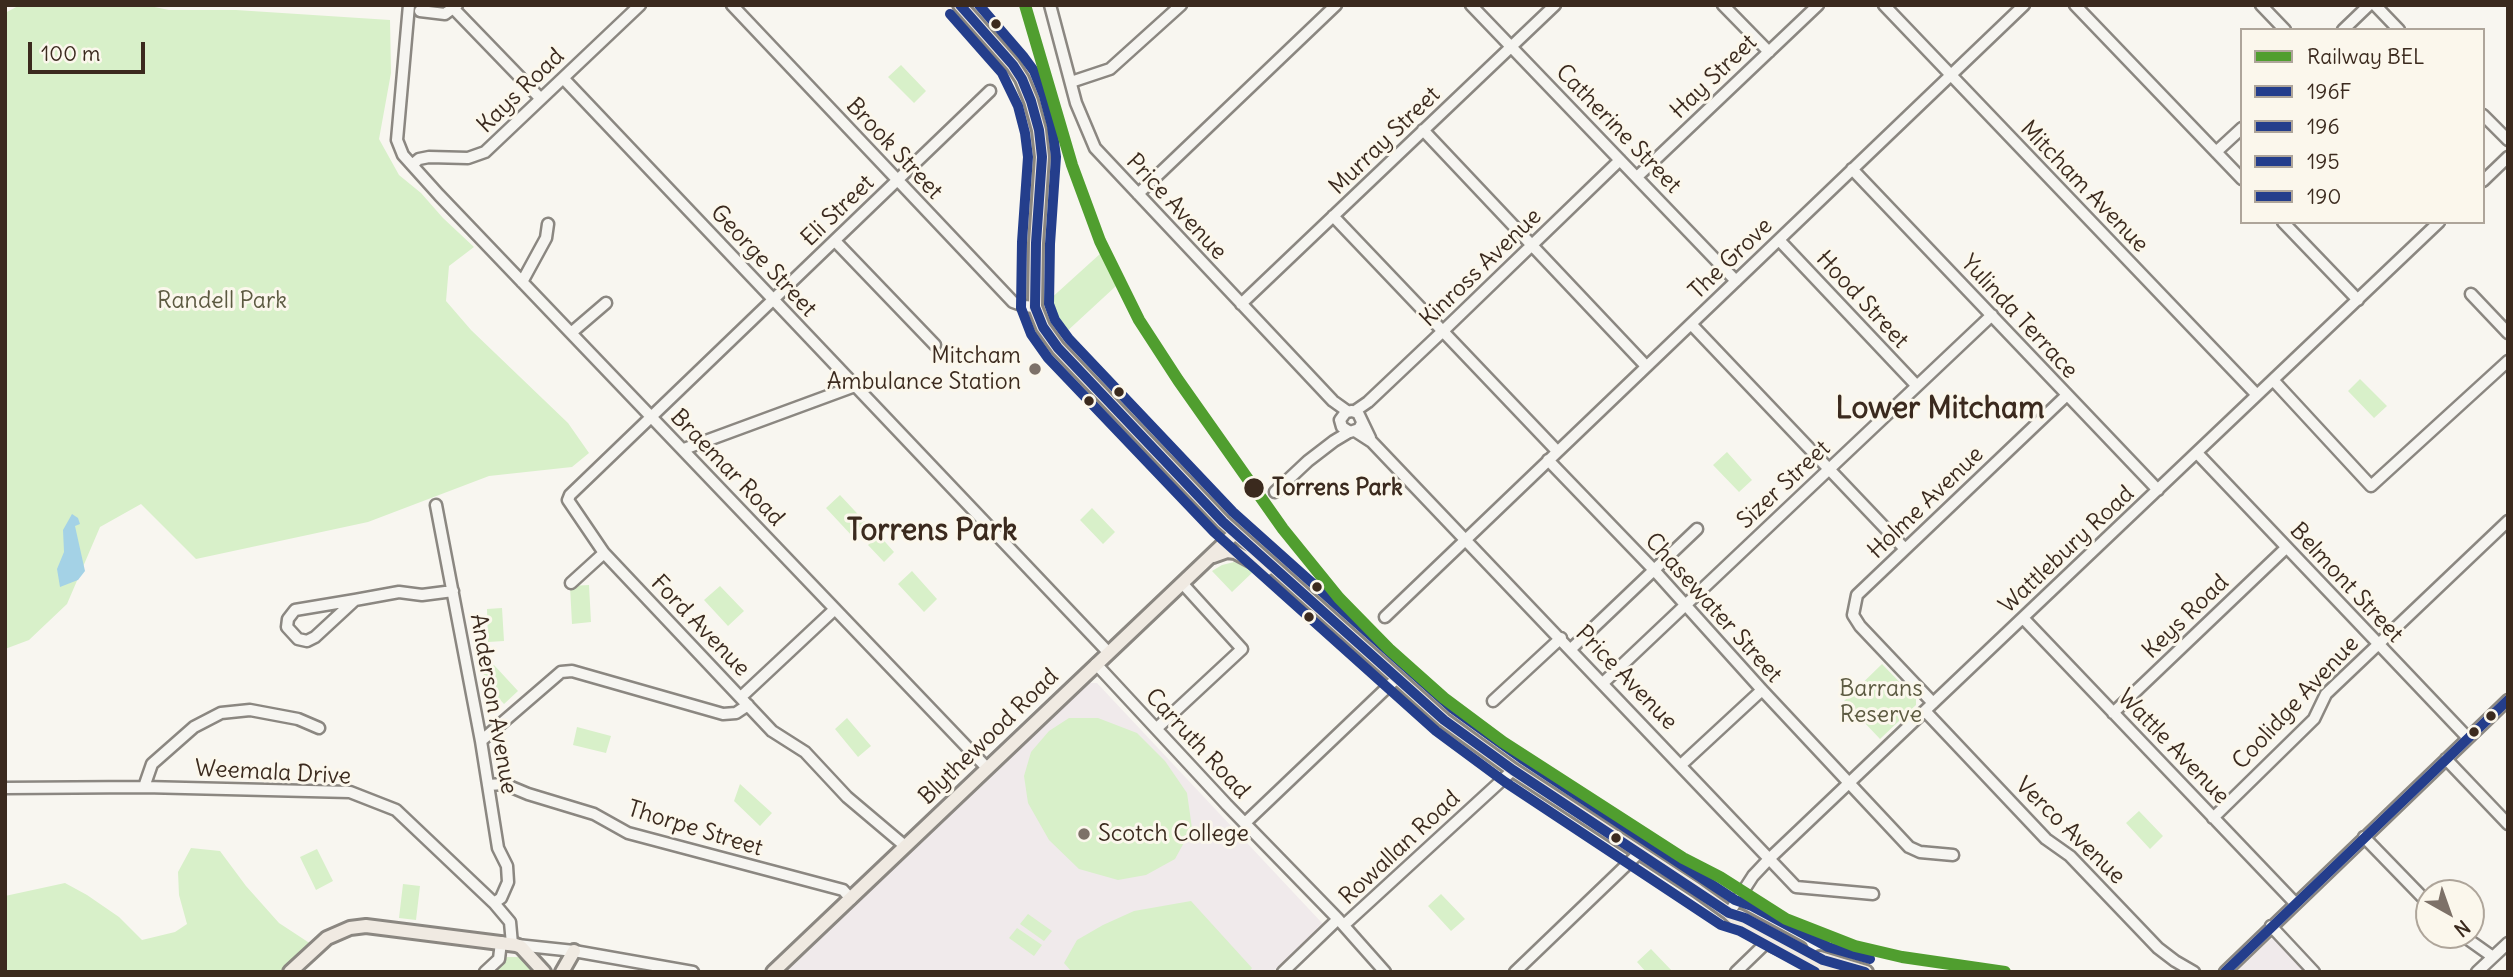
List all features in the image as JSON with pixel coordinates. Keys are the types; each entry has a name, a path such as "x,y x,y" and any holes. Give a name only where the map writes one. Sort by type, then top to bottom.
{"main road":[{"path":"960,5 1022,79 1039,130 1042,157 1035,307 1043,327 1058,348 1234,533 1444,720 1513,770 1729,913 1745,928 1768,942 1833,972"},
{"name":"Blythewood Road","path":"773,972 1234,533"},
{"path":"1205,560 1227,551 1235,552 1283,578"},
{"path":"1729,913 1745,918 1823,960 1867,972"},
{"path":"290,972 327,937 350,928 366,926 510,944 521,947 544,972"},
{"path":"562,972 574,951"}],"street":[{"name":"Braemar Road","path":"409,5 397,141 399,150 987,768"},
{"name":"Kays Road","path":"412,165 419,159 429,157 477,157 485,152 640,5"},
{"name":"Brook Street","path":"732,5 1013,302 1035,307"},
{"name":"Price Avenue","path":"1050,5 1089,139 1101,156 1464,540 1682,764 1796,887 1874,894"},
{"path":"1071,82 1110,69 1181,5"},
{"path":"1138,194 1336,5"},
{"name":"Catherine Street","path":"1471,5 1736,281"},
{"name":"Murray Street","path":"1241,304 1555,5"},
{"path":"1723,5 1769,52"},
{"name":"Hay Street","path":"1637,177 1818,5"},
{"name":"Mitcham Avenue","path":"1884,5 2257,395"},
{"name":"The Grove","path":"1385,617 2024,5"},
{"path":"2075,5 2240,177"},
{"path":"2261,5 2283,28"},
{"path":"2345,28 2369,5"},
{"path":"2375,5 2397,28"},
{"path":"420,11 445,14 456,7 541,99"},
{"name":"George Street","path":"563,78 1108,652"},
{"name":"Eli Street","path":"653,417 990,91"},
{"path":"2485,117 2508,140"},
{"path":"1423,130 1646,366"},
{"path":"2217,152 2240,130"},
{"path":"2485,179 2508,157"},
{"name":"Kinross Avenue","path":"1275,492 1334,440 1368,402 1620,160"},
{"name":"Yulinda Terrace","path":"1852,169 2158,490"},
{"path":"1333,216 1557,451"},
{"path":"522,282 546,239 548,224"},
{"path":"2286,224 2358,300"},
{"name":"Wattlebury Road","path":"1729,913 1753,876 1769,859 2437,224"},
{"name":"Hood Street","path":"1779,240 1917,386"},
{"path":"835,241 935,345"},
{"path":"2471,294 2508,333"},
{"path":"571,333 606,303"},
{"name":"Sizer Street","path":"1603,683 1992,315"},
{"path":"1691,324 1905,549"},
{"path":"2273,380 2371,486 2508,361"},
{"path":"684,449 855,386"},
{"name":"Holme Avenue","path":"1933,703 1860,626 1853,615 1857,594 2067,395"},
{"name":"Ford Avenue","path":"653,417 570,495 568,500 604,553 772,731 805,752 847,797 905,846"},
{"name":"Belmont Street","path":"2197,453 2468,738"},
{"name":"Chasewater Street","path":"1548,460 1654,570 1909,847 1920,852 1953,855"},
{"name":"Anderson Avenue","path":"436,505 481,741 498,848 507,866 509,882 501,898 494,904"},
{"name":"Coolidge Avenue","path":"2213,818 2305,729 2314,719 2326,694 2508,521"},
{"path":"1571,649 1697,529"},
{"name":"Keys Road","path":"2113,713 2286,548"},
{"path":"571,583 604,553"},
{"path":"1157,728 1242,649 1182,583"},
{"path":"355,600 315,637 307,641 298,639 287,627 288,619 295,610 399,592 422,595 453,591"},
{"path":"481,741 561,672 572,671 723,714 736,713 744,701 835,609"},
{"name":"Wattle Avenue","path":"2023,618 2295,903"},
{"path":"1493,701 1561,638"},
{"name":"Carruth Road","path":"1096,664 1341,922 1385,972"},
{"path":"1245,823 1396,679"},
{"path":"1682,764 1762,690"},
{"path":"2225,972 2508,700"},
{"path":"144,787 152,764 194,727 221,713 250,710 299,719 318,728"},
{"name":"Verco Avenue","path":"1924,711 2046,839 2070,856 2158,948 2194,972"},
{"path":"2446,759 2508,824"},
{"name":"Rowallan Road","path":"1283,972 1513,770"},
{"name":"Thorpe Street","path":"488,785 504,783 528,794 594,814 628,833 843,890 851,899"},
{"name":"Weemala Drive","path":"5,788 144,787 349,792 396,810 510,922 510,944"},
{"path":"2364,837 2415,890"},
{"path":"1753,876 1756,845"},
{"path":"1516,972 1640,852"},
{"path":"2271,926 2314,972"},
{"path":"1736,972 1768,942"},
{"path":"2477,972 2508,943"},
{"path":"485,972 510,944 574,951 692,972"},
{"path":"2482,949 2493,957"}],"shaded area":[{"name":"Scotch College","path":"1090,683 1097,683 1323,924 1272,972 783,972"},
{"path":"2273,937 2307,972 2235,972"}],"green space":[{"name":"Randell Park","path":"20,5 145,5 169,10 236,10 390,20 391,73 379,139 399,175 421,193 474,247 449,266 446,301 471,330 568,423 589,453 572,467 489,476 368,522 196,559 141,504 100,527 67,604 29,640 5,649 5,13"},
{"path":"901,65 926,91 914,103 888,77"},
{"path":"1101,253 1116,286 1064,334 1048,301"},
{"path":"2360,379 2387,406 2374,418 2348,391"},
{"path":"1727,452 1752,480 1739,492 1713,465"},
{"path":"840,495 867,524 853,537 826,508"},
{"path":"1092,508 1115,532 1103,544 1080,520"},
{"path":"879,535 894,552 884,562 868,545"},
{"path":"1234,562 1255,570 1232,592 1212,571"},
{"path":"912,571 937,599 924,612 898,584"},
{"path":"589,585 591,622 572,624 570,586"},
{"path":"720,586 744,611 728,626 704,600"},
{"path":"502,608 504,641 488,642 487,609"},
{"name":"Barrans Reserve","path":"1882,664 1916,699 1916,705 1880,739 1844,701"},
{"path":"494,665 518,691 504,704 480,678"},
{"path":"847,718 871,746 858,757 835,729"},
{"path":"1069,718 1098,718 1137,733 1165,761 1187,793 1192,828 1175,859 1146,875 1118,880 1079,869 1049,840 1028,803 1024,776 1031,752 1049,731"},
{"path":"577,727 611,736 606,753 573,745"},
{"path":"740,784 772,813 760,826 734,801"},
{"path":"2139,811 2163,836 2150,849 2126,823"},
{"path":"191,848 220,851 279,923 311,944 282,972 5,972 5,896 65,883 119,917 142,940 175,932 187,924 179,895 178,872"},
{"path":"317,849 333,881 316,890 300,857"},
{"path":"403,884 420,886 416,920 399,918"},
{"path":"1441,894 1465,919 1451,931 1428,906"},
{"path":"1191,901 1252,968 1249,972 1072,972 1064,963 1077,940 1103,925 1134,911"},
{"path":"1028,914 1052,931 1044,941 1020,924"},
{"path":"1017,928 1042,945 1034,956 1009,938"},
{"path":"1651,949 1673,972 1646,972 1637,962"},
{"path":"507,957 525,957 540,972 490,972"}],"water":[{"path":"72,514 78,518 80,524 75,526 85,571 78,580 60,587 57,569 64,552 63,530"}],"rail line":[{"name":"BEL","path":"1025,5 1072,165 1100,241 1139,320 1283,529 1339,598 1389,649 1444,698 1503,742 1683,858 1720,877 1786,919 1855,946 1902,957 2005,972"}],"transit line":[{"name":"196F","path":"960,5 1013,65 1031,101 1039,130 1042,157 1035,307 1043,327 1058,348 1223,522 1444,720 1513,770 1729,913 1745,918 1823,960 1865,972"},
{"name":"195","path":"979,5 1034,71 1044,96 1056,157 1049,304 1055,320 1069,339 1233,512 1453,709 1521,758 1735,900 1752,906 1828,947 1870,959"},
{"name":"196","path":"950,14 1002,73 1018,106 1028,157 1021,308 1031,334 1048,358 1214,532 1436,731 1505,782 1721,925 1740,931 1815,972"},
{"name":"190","path":"2225,972 2508,700"}],"place":[{"name":"Mitcham Ambulance Station","path":"1035,369"},
{"name":"Torrens Park","path":"1254,488"},
{"name":"Scotch College","path":"1084,834"}],"district":[{"name":"Lower Mitcham","path":"1940,409"},
{"name":"Torrens Park","path":"932,531"}]}
